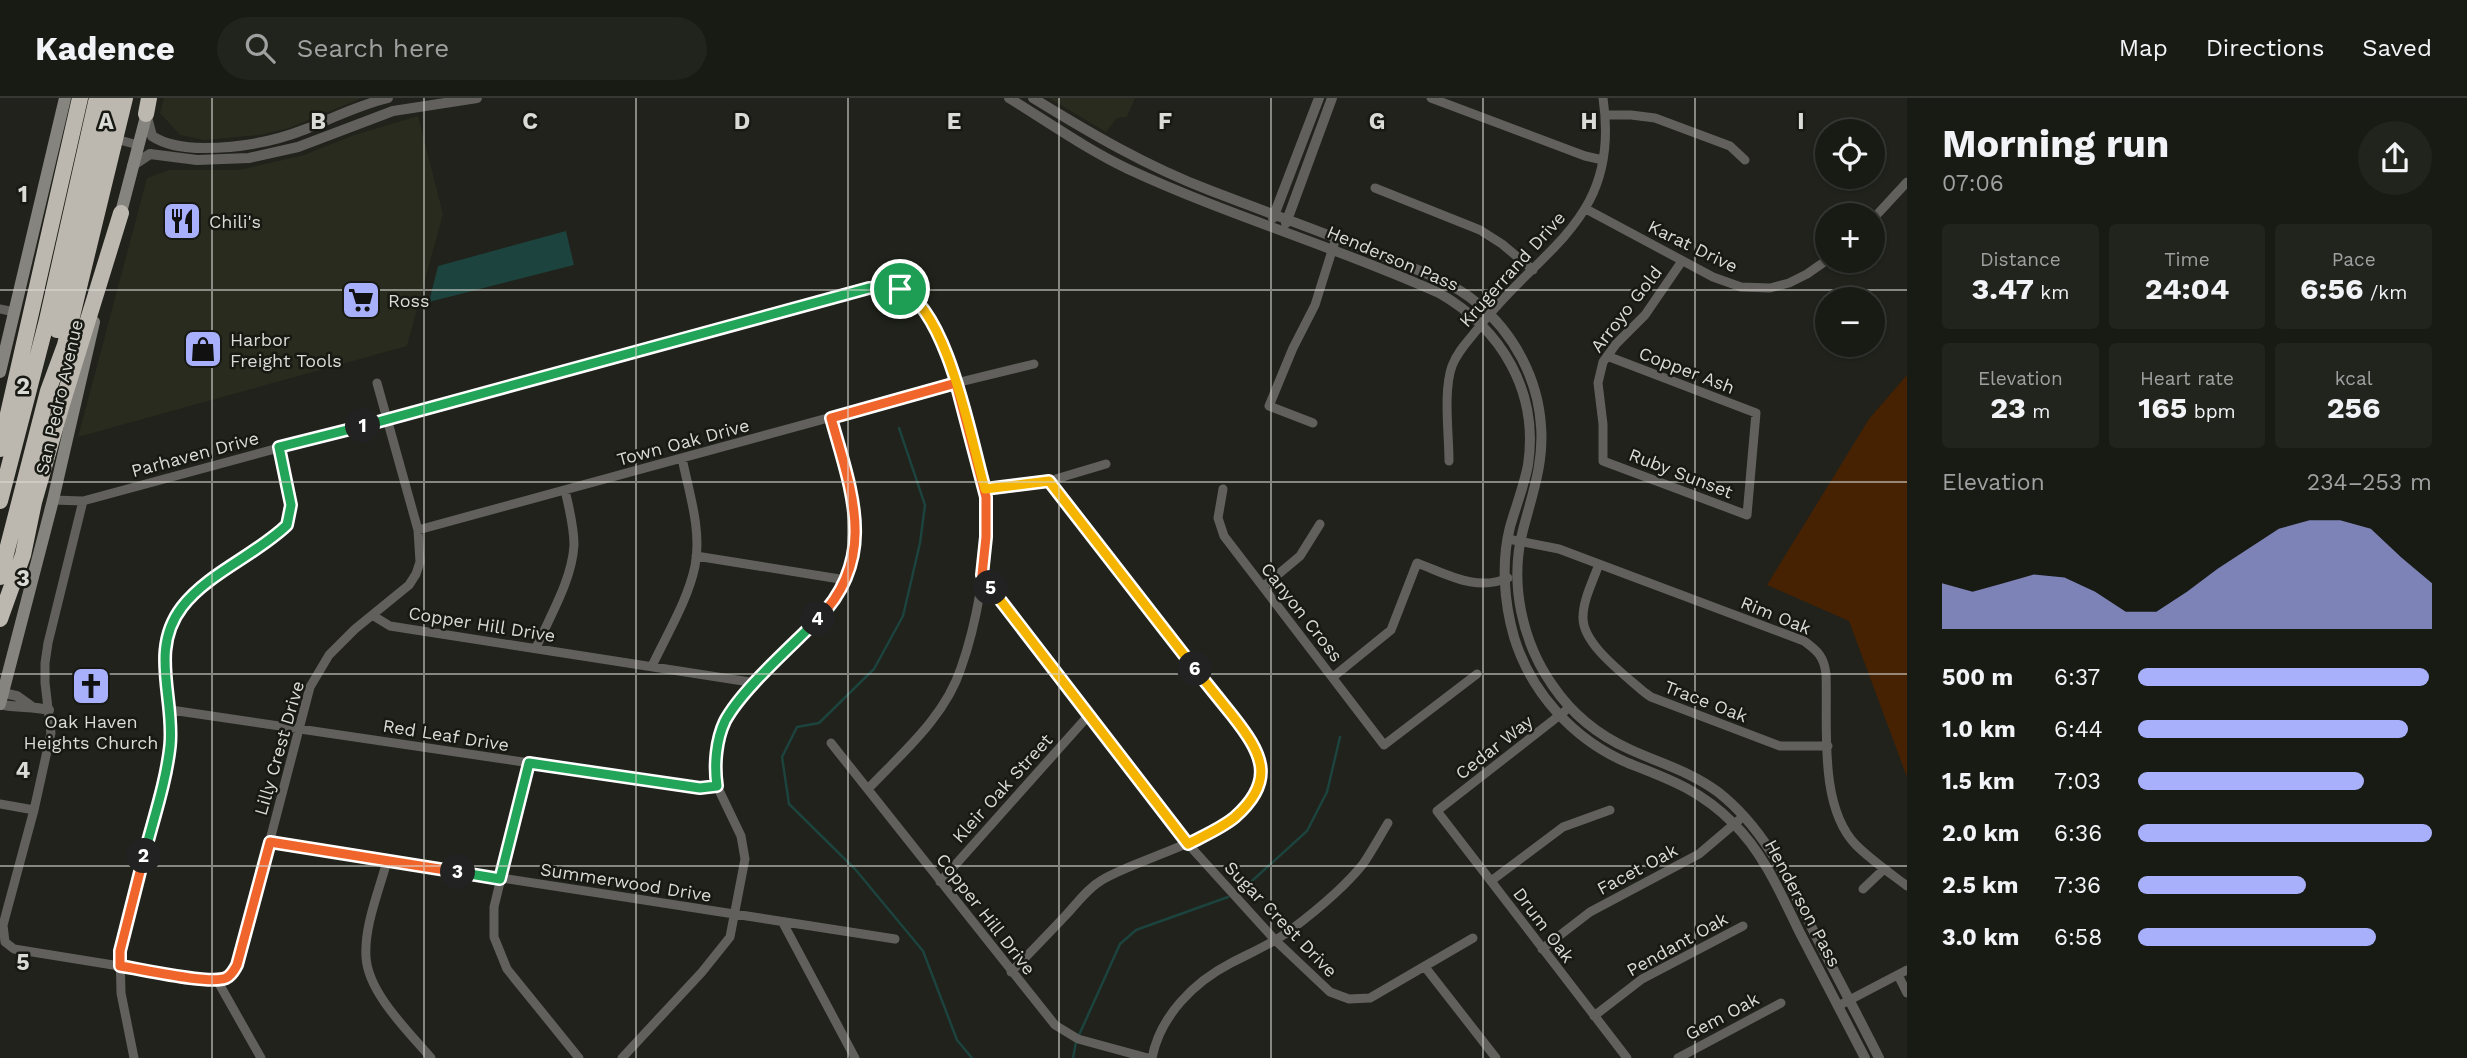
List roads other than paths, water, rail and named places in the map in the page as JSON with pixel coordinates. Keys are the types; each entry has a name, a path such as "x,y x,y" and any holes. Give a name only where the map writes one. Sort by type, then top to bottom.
{"highway":[{"path":"0,449 80,98"},
{"path":"0,502 47,320 97,98"},
{"path":"48,391 55,342 110,98"},
{"path":"0,577 48,391 65,345 125,98"},
{"path":"0,619 23,555 34,502 62,404 121,213"}],"main road":[{"path":"0,372 65,98"},
{"name":"San Pedro Avenue","path":"1,696 16,647 121,213 132,166 133,143 149,103"},
{"path":"2,664 16,647"}],"street":[{"path":"149,103 152,136 163,143 195,148 223,148 278,138 388,98"},
{"path":"132,166 150,154 197,160 249,158 298,147 393,111 477,98"},
{"name":"Henderson Pass","path":"1009,98 1099,154 1127,168 1439,293 1482,324 1503,349 1518,381 1527,414 1528,464 1507,539 1505,579 1508,609 1522,658 1543,695 1586,739 1608,753 1677,781 1695,792 1734,823 1748,839 1776,886 1863,1057"},
{"name":"Henderson Pass","path":"1032,98 1133,157 1207,189 1336,237 1445,282 1469,296 1489,314 1514,343 1530,376 1540,412 1540,466 1520,541 1518,572 1520,607 1534,653 1554,688 1569,707 1594,729 1615,742 1702,781 1758,831 1788,880 1877,1054"},
{"path":"1269,227 1319,98"},
{"path":"1282,232 1332,98"},
{"path":"1431,98 1585,156 1603,160"},
{"name":"Krugerrand Drive","path":"1449,461 1448,389 1459,352 1489,314 1568,235 1586,209 1603,160 1603,98"},
{"path":"1605,115 1655,118 1730,146 1745,160"},
{"path":"77,129 133,143"},
{"path":"278,138 281,150"},
{"path":"1885,206 1907,182"},
{"path":"1375,188 1480,230 1533,270"},
{"name":"Karat Drive","path":"1586,209 1731,285 1760,288 1780,286 1815,268"},
{"path":"1313,423 1269,407 1293,348 1315,304 1336,237"},
{"name":"Arroyo Gold","path":"1603,461 1603,424 1598,383 1600,371 1607,356 1645,314 1682,261"},
{"name":"Parhaven Drive","path":"52,500 83,501 880,287 900,289 918,300 948,354 985,489 987,517 982,575 962,666 953,688 932,720 868,789"},
{"path":"0,309 14,312"},
{"name":"Copper Ash","path":"1607,356 1756,413 1747,515"},
{"name":"Town Oak Drive","path":"418,530 1034,364"},
{"name":"Lilly Crest Drive","path":"217,980 230,975 237,965 310,687 320,667 341,642 409,584 416,574 421,555 418,530 377,383"},
{"path":"622,1058 730,937 745,859 741,836 717,786 717,754 722,728 735,706 823,614 846,580 851,567 856,538 855,510 831,418"},
{"path":"134,1058 121,993 120,951 170,748 171,710 164,672 167,634 175,617 200,589 287,525 291,505 279,447"},
{"path":"652,666 688,589 696,556 693,510 682,458"},
{"name":"Ruby Sunset","path":"1603,461 1747,515"},
{"path":"985,489 1049,481 1106,464"},
{"path":"1012,972 1101,880 1188,844 1233,819 1256,792 1261,780 1260,759 1247,735 1049,481"},
{"name":"Canyon Cross","path":"1223,489 1218,518 1221,531 1384,745 1477,674"},
{"path":"536,648 567,576 573,554 573,530 565,490"},
{"path":"83,501 48,643 45,663 51,733 34,810 3,925 5,942 14,949 217,980 261,1058"},
{"path":"1263,587 1300,556 1320,524"},
{"name":"Rim Oak","path":"1507,539 1559,549 1804,641 1817,650 1825,661 1831,794 1838,816 1855,844 1907,886"},
{"path":"696,556 846,580"},
{"path":"1332,677 1391,630 1417,563 1472,583 1487,584 1518,572"},
{"name":"Trace Oak","path":"1599,564 1586,603 1584,630 1590,642 1644,692 1780,746 1828,746"},
{"name":"Sugar Crest Drive","path":"982,575 1188,844 1275,940 1322,986 1339,997 1370,998 1473,938"},
{"name":"Copper Hill Drive","path":"372,615 390,626 757,682"},
{"path":"1,696 17,696 31,706 49,710"},
{"name":"Cedar Way","path":"1437,811 1569,707"},
{"name":"Red Leaf Drive","path":"171,710 700,788 717,786"},
{"name":"Kleir Oak Street","path":"940,882 1088,716"},
{"name":"Copper Hill Drive","path":"831,743 1050,1020 1078,1039 1150,1058"},
{"path":"529,763 500,879 494,937 512,976 579,1058"},
{"path":"0,804 34,810"},
{"path":"1491,881 1563,827 1609,810"},
{"name":"Drum Oak","path":"1437,811 1626,1058"},
{"name":"Facet Oak","path":"1542,948 1590,912 1699,854 1744,817"},
{"path":"1150,1058 1164,1024 1187,996 1215,972 1294,928 1354,874 1388,823"},
{"name":"Summerwood Drive","path":"270,842 895,939"},
{"path":"387,861 369,926 366,958 378,992 430,1058"},
{"path":"1863,889 1885,869"},
{"path":"783,923 855,1058"},
{"name":"Pendant Oak","path":"1594,1016 1642,979 1742,926"},
{"path":"1425,967 1496,1058"},
{"path":"1838,1006 1907,970"},
{"path":"1898,975 1907,993"},
{"name":"Gem Oak","path":"1678,1058 1782,1003"},
{"path":"1863,1057 1877,1054"}],"water":[{"path":"566,231 574,265 429,302 438,266"}],"waterway":[{"path":"899,428 925,505 920,543 903,616 874,669 819,723 797,727 782,757 789,804 855,869 923,951 957,1040 972,1058"},
{"path":"1242,890 1307,831 1327,792 1340,737"},
{"path":"1079,1035 1120,944 1136,930 1228,897"},
{"path":"1073,1058 1076,1042"}],"place":[{"name":"Chili's","path":"182,221"},
{"name":"Ross","path":"361,300"},
{"name":"Harbor Freight Tools","path":"203,349"},
{"name":"Oak Haven Heights Church","path":"91,686"}]}
